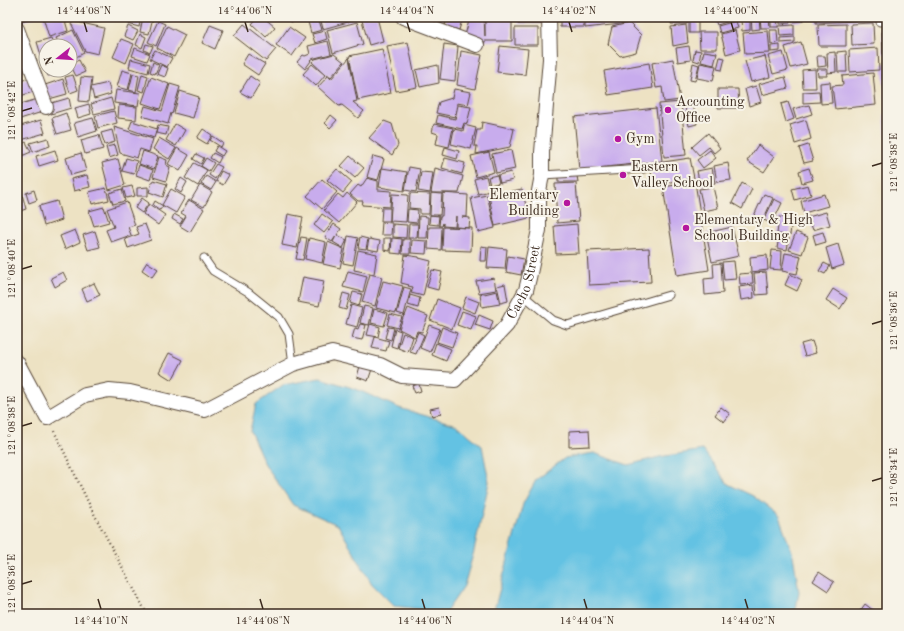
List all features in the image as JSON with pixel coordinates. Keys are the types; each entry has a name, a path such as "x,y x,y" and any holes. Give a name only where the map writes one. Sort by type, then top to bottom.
{"street":[{"path":"402,17 477,45"},
{"name":"Cacho Street","path":"292,364 332,353 380,365 402,376 455,380 507,325 526,290 537,240 540,209 539,191 542,175 542,152 550,59 549,17"},
{"path":"17,29 46,107"},
{"path":"17,362 47,418 86,395 109,390 130,392 205,410 292,364"}],"lane":[{"path":"542,175 644,169"},
{"path":"204,258 213,271 248,292 279,317 289,334 292,364"},
{"path":"523,296 553,320 567,325 669,295"}],"path":[{"path":"47,418 93,512 147,614"}],"water":[{"path":"320,378 356,389 399,408 457,425 482,446 489,482 474,551 464,586 446,612 394,606 372,584 338,525 293,505 265,464 250,431 256,404 283,385"},
{"path":"703,450 728,484 753,496 779,516 793,555 799,592 795,614 493,614 523,504 536,480 565,458 594,453 628,465 659,457"}],"building":[{"path":"19,17 36,17 21,22"},
{"path":"43,17 64,17 68,31 49,37"},
{"path":"129,17 141,17 139,27 128,24"},
{"path":"143,17 153,17 149,34 140,32"},
{"path":"258,17 263,17 275,27 266,37 252,24"},
{"path":"289,17 318,17 322,30 311,33 307,18 291,22"},
{"path":"320,17 354,17 355,20 323,29"},
{"path":"361,17 377,17 383,41 369,45"},
{"path":"427,17 443,17 440,27 426,23"},
{"path":"447,17 463,17 459,30 445,26"},
{"path":"470,17 484,17 485,36 485,17 512,17 512,41 485,41 484,45 464,39"},
{"path":"518,17 541,17 541,24 518,24"},
{"path":"560,17 584,17 584,27 560,27"},
{"path":"585,17 629,17 629,23 585,28"},
{"path":"671,17 687,17 687,24 671,24"},
{"path":"689,17 698,17 698,33 689,33"},
{"path":"714,17 736,17 736,19 717,25"},
{"path":"751,17 759,17 760,29 752,30"},
{"path":"760,17 769,17 770,28 761,28"},
{"path":"771,17 777,17 778,27 771,27"},
{"path":"780,17 789,17 790,23 780,24"},
{"path":"792,17 802,17 803,21 792,22"},
{"path":"816,17 873,17 873,20 816,23"},
{"path":"750,19 750,30 742,31 741,20"},
{"path":"73,21 104,28 98,54 85,51 72,25"},
{"path":"158,21 165,24 156,46 148,42"},
{"path":"736,21 738,28 720,33 718,26"},
{"path":"357,22 363,44 333,53 327,30"},
{"path":"629,23 641,35 636,52 620,56 608,44 612,27"},
{"path":"873,23 874,44 852,45 851,24"},
{"path":"244,24 276,49 266,61 234,36"},
{"path":"846,24 846,46 819,46 818,25"},
{"path":"210,25 223,30 215,49 202,43"},
{"path":"686,25 688,43 673,46 671,27"},
{"path":"794,25 794,35 780,36 779,26"},
{"path":"128,26 138,31 133,40 124,36"},
{"path":"167,26 185,35 174,57 157,48"},
{"path":"289,27 305,38 292,56 276,45"},
{"path":"515,28 538,28 538,45 515,45"},
{"path":"887,28 887,53 883,54 882,29"},
{"path":"73,30 77,38 56,38"},
{"path":"735,30 740,50 726,54 721,34"},
{"path":"770,30 777,30 778,43 771,44"},
{"path":"325,31 327,39 315,43 312,34"},
{"path":"768,31 770,53 745,54 743,33"},
{"path":"699,32 717,32 717,49 700,49"},
{"path":"140,34 146,37 142,48 136,45"},
{"path":"795,37 795,42 780,43 780,38"},
{"path":"121,39 134,44 126,63 113,57"},
{"path":"78,40 84,53 78,56"},
{"path":"328,41 331,54 311,59 305,69 297,62 303,55 305,56 310,54 308,46"},
{"path":"408,42 417,87 396,91 387,46"},
{"path":"801,42 807,64 791,68 785,47"},
{"path":"146,44 153,46 150,53 144,50"},
{"path":"444,44 458,46 455,81 440,79"},
{"path":"780,45 780,51 771,52 771,46"},
{"path":"500,46 528,49 525,75 497,72"},
{"path":"689,46 691,60 678,62 676,48"},
{"path":"135,48 150,54 147,61 132,56"},
{"path":"878,48 879,70 850,72 849,50"},
{"path":"382,49 391,93 358,100 349,56"},
{"path":"155,50 172,58 167,67 150,59"},
{"path":"695,50 701,51 699,62 693,60"},
{"path":"461,51 482,55 475,89 457,85"},
{"path":"704,51 717,53 714,65 701,62"},
{"path":"846,51 847,72 838,72 837,52"},
{"path":"783,52 788,70 773,74 768,56"},
{"path":"835,52 836,72 828,73 827,53"},
{"path":"248,54 265,64 258,75 242,64"},
{"path":"334,54 344,62 331,77 327,74 326,75 312,62 315,59"},
{"path":"765,56 770,77 751,82 745,61"},
{"path":"817,56 825,56 826,66 818,67"},
{"path":"26,57 29,66 17,71 17,60"},
{"path":"720,57 725,58 722,70 717,69"},
{"path":"349,58 357,101 353,102 364,111 358,118 342,105 339,106 318,87 328,76 331,79"},
{"path":"131,59 150,64 148,73 129,68"},
{"path":"673,59 680,100 664,102 662,87 656,88 652,63"},
{"path":"78,60 85,72 78,75"},
{"path":"153,62 159,65 155,74 150,72"},
{"path":"649,63 653,88 608,95 604,71"},
{"path":"693,63 699,65 695,81 690,80"},
{"path":"700,63 716,66 713,81 697,78"},
{"path":"887,63 887,97 885,98 882,64"},
{"path":"312,64 325,75 316,86 303,74"},
{"path":"161,65 168,68 165,77 157,74"},
{"path":"438,65 439,83 420,87 416,70"},
{"path":"815,69 816,88 803,88 802,70"},
{"path":"817,69 826,69 827,76 818,76"},
{"path":"122,70 132,73 128,90 117,87"},
{"path":"873,73 876,105 835,109 832,86 843,85 842,76"},
{"path":"133,74 139,75 136,92 129,90"},
{"path":"142,74 148,76 144,92 138,90"},
{"path":"250,76 260,83 251,98 240,92"},
{"path":"33,77 36,91 17,97 17,82"},
{"path":"81,77 92,78 89,102 79,101"},
{"path":"151,77 169,84 160,109 142,103"},
{"path":"785,77 788,88 762,95 759,84"},
{"path":"65,78 74,78 78,90 70,93"},
{"path":"63,79 67,94 49,99 45,85"},
{"path":"830,82 832,103 821,104 820,83"},
{"path":"108,83 111,94 94,99 91,87"},
{"path":"170,84 180,87 168,124 142,116 145,106 162,111"},
{"path":"756,86 761,102 749,106 745,89"},
{"path":"454,89 471,92 468,105 457,103 455,117 436,113 439,102 452,98"},
{"path":"718,89 738,89 739,108 718,108"},
{"path":"116,90 140,93 138,106 114,103"},
{"path":"180,91 199,97 193,118 174,113"},
{"path":"819,91 820,102 803,103 803,92"},
{"path":"69,98 71,108 51,114 48,104"},
{"path":"111,98 114,109 94,114 91,104"},
{"path":"38,99 42,112 17,120 17,105"},
{"path":"681,102 686,155 664,157 659,104"},
{"path":"788,102 794,119 786,122 781,104"},
{"path":"89,104 91,114 78,118 75,108"},
{"path":"119,105 137,107 136,120 118,118"},
{"path":"458,105 471,107 467,124 464,123 462,129 436,123 438,115 455,119"},
{"path":"693,105 697,124 689,126 685,107"},
{"path":"809,105 812,114 796,119 793,109"},
{"name":"Gym","path":"656,108 662,161 579,170 574,117"},
{"path":"114,111 117,123 98,128 95,116"},
{"path":"66,113 71,130 57,134 52,118"},
{"path":"884,114 887,114 887,137 886,137"},
{"path":"331,115 337,120 330,128 325,123"},
{"path":"93,118 97,131 78,137 74,123"},
{"path":"41,120 45,133 21,140 17,127"},
{"path":"806,120 811,139 795,144 790,125"},
{"path":"132,121 157,129 154,138 129,129"},
{"path":"384,121 392,124 398,145 392,155 369,138"},
{"path":"482,122 514,129 510,147 476,154 477,146 474,146 477,130 481,130"},
{"path":"175,124 185,130 176,146 166,140"},
{"path":"434,124 453,128 449,147 436,144 438,134 432,132"},
{"path":"158,125 168,127 166,135 156,133"},
{"path":"464,125 476,128 471,149 451,144 454,129 463,131"},
{"path":"114,127 153,139 149,152 140,149 137,158 120,153"},
{"path":"203,129 212,135 207,144 197,138"},
{"path":"112,130 115,142 105,145 101,133"},
{"path":"708,133 720,148 714,153 709,147 699,155 692,147"},
{"path":"99,135 103,149 85,154 81,140"},
{"path":"213,136 223,143 221,147 210,140"},
{"path":"48,138 50,146 33,152 30,143"},
{"path":"159,138 176,148 169,159 153,149"},
{"path":"26,142 31,152 17,158 17,146"},
{"path":"115,145 118,155 109,158 106,147"},
{"path":"758,145 774,157 764,172 747,161"},
{"path":"808,145 813,161 804,163 799,148"},
{"path":"217,146 225,151 222,156 214,151"},
{"path":"445,147 459,151 457,159 443,155"},
{"path":"177,148 189,155 180,171 168,164"},
{"path":"55,150 58,160 39,166 36,156"},
{"path":"511,150 515,169 496,173 492,154"},
{"path":"710,150 716,158 703,168 697,160"},
{"path":"143,151 158,156 154,169 139,164"},
{"path":"489,152 494,172 476,177 471,156"},
{"path":"81,153 86,171 71,175 66,158"},
{"path":"213,153 221,157 218,163 210,158"},
{"path":"196,154 204,158 201,164 193,159"},
{"path":"350,156 364,168 355,178 341,166"},
{"path":"373,156 384,159 378,180 367,177"},
{"path":"159,157 167,160 166,165 170,167 166,181 153,177"},
{"path":"126,158 137,161 134,174 122,171"},
{"path":"206,158 214,163 209,171 201,166"},
{"path":"445,158 465,163 462,174 442,168"},
{"path":"690,158 694,178 653,185 650,164"},
{"path":"118,159 125,185 109,190 102,163"},
{"path":"194,163 207,170 198,186 185,178"},
{"path":"728,163 731,180 717,182 714,166"},
{"path":"216,164 222,167 215,179 209,175"},
{"path":"139,165 153,170 150,180 136,175"},
{"path":"409,167 420,169 416,192 405,190"},
{"path":"382,168 407,172 404,191 379,187"},
{"path":"435,168 463,176 459,193 431,193"},
{"path":"712,168 715,183 700,186 697,171"},
{"path":"809,168 813,180 802,183 799,171"},
{"path":"337,169 352,182 343,193 327,180"},
{"path":"221,171 229,175 223,185 216,181"},
{"path":"421,172 433,173 430,193 418,191"},
{"path":"511,172 513,180 500,183 498,175"},
{"path":"87,175 90,187 74,191 71,179"},
{"path":"497,175 499,183 490,185 488,177"},
{"path":"206,176 216,182 211,190 201,184"},
{"path":"486,176 490,191 478,194 474,179"},
{"path":"577,176 578,182 558,182 558,177"},
{"path":"181,178 187,182 181,193 175,189"},
{"path":"367,178 378,181 378,190 391,191 390,207 362,205 363,201 358,201 350,194 358,185 361,187"},
{"path":"322,179 337,192 322,209 307,196"},
{"path":"153,180 167,184 163,197 149,192"},
{"name":"Elementary & High School Building","path":"695,182 709,270 677,275 663,187"},
{"name":"Elementary Building","path":"576,183 579,221 557,223 555,184"},
{"path":"742,183 752,189 742,209 732,203"},
{"path":"200,185 212,192 204,207 191,200"},
{"path":"808,185 811,195 795,200 792,189"},
{"path":"132,186 135,196 126,198 123,188"},
{"path":"148,187 148,196 137,196 137,188"},
{"path":"713,187 718,208 704,211 699,189"},
{"path":"106,188 109,200 92,204 89,192"},
{"path":"122,189 125,201 113,204 109,193"},
{"path":"171,189 185,197 176,213 162,205"},
{"path":"522,189 529,218 495,226 489,196"},
{"path":"34,190 37,200 29,203 26,193"},
{"path":"347,193 357,202 339,223 324,210 338,194 343,198"},
{"path":"410,193 430,194 429,214 420,214 420,209 409,208"},
{"path":"431,193 442,194 440,215 430,215"},
{"path":"443,193 468,195 467,217 462,217 470,218 469,228 456,227 456,216 455,227 443,226 443,223 442,226 439,226 440,216 442,216"},
{"path":"22,194 26,209 17,212 17,195"},
{"path":"392,194 408,195 406,222 390,221"},
{"path":"764,194 773,198 761,225 752,220"},
{"path":"824,194 828,206 804,213 801,201"},
{"path":"487,195 495,228 478,232 471,198"},
{"path":"142,198 149,203 142,213 135,208"},
{"path":"774,199 782,203 772,224 764,220"},
{"path":"189,200 204,209 190,232 180,226 186,216 181,213"},
{"path":"57,201 62,220 44,226 39,206"},
{"path":"155,201 163,206 160,210 153,205"},
{"path":"127,202 135,225 128,227 131,235 111,242 106,230 114,227 107,209"},
{"path":"149,204 165,215 158,225 143,214"},
{"path":"104,207 109,222 94,226 89,211"},
{"path":"382,208 390,208 390,221 381,221"},
{"path":"408,209 418,210 417,223 407,222"},
{"path":"826,212 830,225 813,230 808,217"},
{"path":"174,214 183,219 180,224 172,219"},
{"path":"288,214 303,217 297,248 282,245"},
{"path":"322,214 333,222 324,233 314,225"},
{"path":"430,215 439,216 438,225 429,224"},
{"path":"419,216 428,217 427,238 418,238"},
{"path":"779,217 792,218 790,235 777,234"},
{"path":"382,222 392,223 391,235 381,235"},
{"path":"145,224 151,240 128,248 125,239 139,234 136,227"},
{"path":"334,224 341,229 337,235 347,240 343,248 333,242 336,236 332,242 325,237"},
{"path":"393,224 407,225 406,238 393,237"},
{"path":"409,224 418,224 417,238 408,238"},
{"name":"Elementary Building","path":"577,224 579,253 556,254 554,226"},
{"path":"429,227 442,227 441,250 428,249"},
{"path":"443,227 472,228 471,251 442,250"},
{"path":"732,227 739,256 712,262 706,233"},
{"path":"75,230 80,242 65,249 60,236"},
{"path":"95,231 100,247 88,250 83,235"},
{"path":"796,232 808,237 802,254 789,250"},
{"path":"823,232 826,242 816,245 813,235"},
{"path":"348,236 358,238 353,265 343,263"},
{"path":"301,237 307,238 303,260 296,259"},
{"path":"360,237 368,239 366,249 358,248"},
{"path":"779,237 789,238 787,250 777,248"},
{"path":"309,238 326,242 322,263 305,259"},
{"path":"384,238 391,238 390,251 384,250"},
{"path":"392,238 402,239 401,254 391,253"},
{"path":"369,239 380,241 378,251 367,249"},
{"path":"403,239 410,239 410,254 402,254"},
{"path":"412,240 427,241 426,254 411,253"},
{"path":"328,242 344,249 340,268 323,264"},
{"path":"838,244 844,265 832,269 826,248"},
{"path":"481,246 487,247 486,261 480,261"},
{"path":"489,247 507,249 505,269 487,268"},
{"path":"649,248 651,282 589,285 587,251"},
{"path":"358,250 377,254 374,274 354,270"},
{"path":"772,250 782,251 781,270 770,269"},
{"path":"785,253 801,256 797,274 782,271"},
{"path":"405,255 431,261 423,296 411,293 413,287 401,283"},
{"path":"767,255 768,270 751,272 750,257"},
{"path":"508,256 524,259 521,275 506,272"},
{"path":"734,261 736,279 724,280 722,262"},
{"path":"147,262 158,269 152,277 142,270"},
{"path":"721,263 723,293 705,295 704,279 714,278 713,264"},
{"path":"824,263 830,266 825,274 819,271"},
{"path":"432,270 442,272 438,290 427,287"},
{"path":"348,271 367,276 363,292 343,287"},
{"path":"63,272 67,280 55,287 51,278"},
{"path":"766,272 768,294 756,295 754,273"},
{"path":"752,273 753,283 740,284 739,274"},
{"path":"370,274 382,277 375,306 362,302"},
{"path":"790,274 802,280 797,291 785,285"},
{"path":"303,277 324,281 319,306 298,302"},
{"path":"494,278 496,290 479,293 476,281"},
{"path":"383,281 403,286 396,313 376,308"},
{"path":"94,283 100,295 87,301 82,289"},
{"path":"505,284 508,301 501,303 497,286"},
{"path":"753,285 754,298 741,300 739,287"},
{"path":"404,287 411,289 404,315 397,313"},
{"path":"833,289 847,298 840,309 826,300"},
{"path":"497,291 500,304 482,307 480,295"},
{"path":"353,292 362,294 359,306 350,303"},
{"path":"343,293 350,295 346,310 339,308"},
{"path":"410,295 420,298 418,308 408,305"},
{"path":"466,297 479,302 475,313 462,308"},
{"path":"437,299 460,308 452,329 430,320"},
{"path":"351,305 362,308 357,327 346,324"},
{"path":"364,306 373,308 369,325 360,323"},
{"path":"408,308 428,316 422,332 417,331 415,337 399,329"},
{"path":"374,309 388,313 384,326 371,323"},
{"path":"462,311 476,316 471,330 457,325"},
{"path":"390,314 402,317 398,328 387,325"},
{"path":"479,315 493,321 490,330 475,325"},
{"path":"360,324 366,325 362,340 352,338 355,328 358,329"},
{"path":"370,324 380,327 378,337 367,335"},
{"path":"429,325 440,329 430,352 420,348"},
{"path":"388,327 394,328 391,340 385,338"},
{"path":"442,327 457,333 452,347 437,342"},
{"path":"395,329 401,331 397,348 391,346"},
{"path":"418,332 424,335 416,354 410,352"},
{"path":"403,333 413,337 408,352 398,348"},
{"path":"375,337 389,341 386,351 372,348"},
{"path":"812,341 816,353 805,356 801,344"},
{"path":"436,343 451,349 446,361 432,355"},
{"path":"169,353 183,360 172,380 159,372"},
{"path":"360,366 372,369 368,381 357,377"},
{"path":"419,384 421,391 415,393 412,386"},
{"path":"439,407 441,414 432,416 430,409"},
{"path":"721,407 730,414 724,422 715,415"},
{"path":"589,430 590,446 569,447 569,431"},
{"path":"819,572 834,582 828,591 813,581"},
{"path":"865,604 874,611 872,614 858,614"}],"place":[{"name":"Accounting Office","path":"668,110"},
{"name":"Gym","path":"618,139"},
{"name":"Eastern Valley School","path":"623,175"},
{"name":"Elementary Building","path":"567,203"},
{"name":"Elementary & High School Building","path":"686,228"}]}
